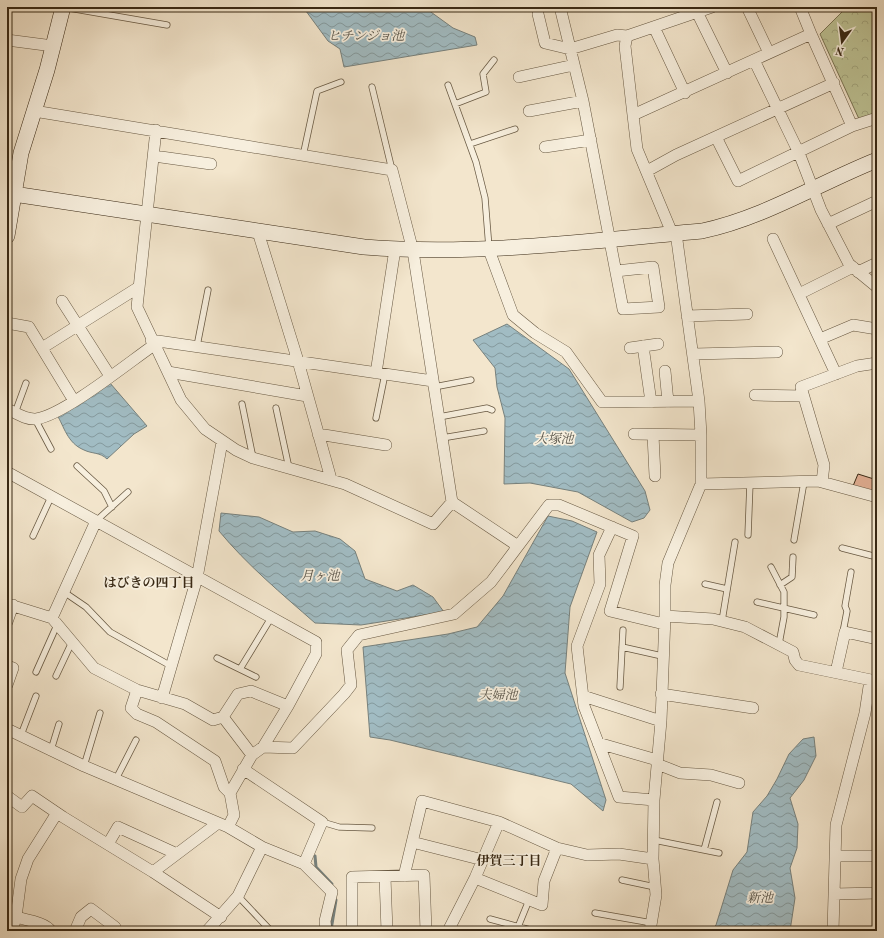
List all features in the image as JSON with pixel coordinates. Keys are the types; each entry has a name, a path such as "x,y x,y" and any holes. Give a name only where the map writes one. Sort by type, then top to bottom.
{"street":[{"path":"7,236 10,194 63,7"},
{"path":"560,7 583,101 623,309 659,307 653,267 616,271"},
{"path":"538,14 546,43 570,49 617,35 627,36 712,7"},
{"path":"747,7 769,53"},
{"path":"800,7 852,126"},
{"path":"697,12 727,73"},
{"path":"654,27 685,93"},
{"path":"633,116 812,34"},
{"path":"627,36 625,46 637,149 674,233 694,354 701,435 701,484 668,563 665,585 661,721 654,800 653,859 655,887 651,927"},
{"path":"7,40 53,46"},
{"path":"754,60 799,153 828,224 849,264 877,287"},
{"path":"519,77 574,65"},
{"path":"647,171 716,137 834,83"},
{"path":"529,111 583,101"},
{"path":"34,110 392,170 413,251 452,502 518,546"},
{"path":"716,137 738,182 852,126 877,118"},
{"path":"156,130 137,307 152,342 181,400 205,429 222,442 253,458 330,479 433,524 452,502"},
{"path":"545,147 591,140"},
{"path":"154,156 211,164"},
{"path":"10,194 364,247 413,251 489,250 674,233 724,226 747,218 877,160"},
{"path":"828,224 877,201"},
{"path":"258,232 298,361 330,479"},
{"path":"773,240 836,374"},
{"path":"381,373 395,250"},
{"path":"489,250 513,315 535,333 566,352 602,402 699,401"},
{"path":"799,294 855,270 877,263"},
{"path":"42,348 139,287"},
{"path":"62,300 110,376"},
{"path":"687,316 747,314"},
{"path":"7,322 29,327 74,401"},
{"path":"820,339 853,325 877,329"},
{"path":"11,411 25,418 35,419 61,409 110,376 152,342 197,346 381,373 434,384"},
{"path":"630,348 658,344"},
{"path":"643,346 651,402"},
{"path":"694,354 778,352"},
{"path":"822,482 824,465 801,387 858,366 877,364"},
{"path":"168,372 307,396"},
{"path":"665,372 668,402"},
{"path":"754,395 803,396"},
{"path":"318,434 386,445"},
{"path":"634,434 701,435"},
{"path":"653,435 655,476"},
{"path":"162,698 197,578 222,442"},
{"path":"7,472 197,578 316,642 316,654 288,706 263,747 252,755 230,793"},
{"path":"701,484 822,482 877,497"},
{"path":"263,747 293,748 344,694 351,685 347,650 359,635 454,614 491,582 549,505 559,505 633,536 610,611 665,620 722,621 745,627 793,652 795,660 799,664 874,680 836,825 833,931"},
{"path":"55,621 64,592 96,521"},
{"path":"612,527 599,555 600,584 577,646 584,706 619,797 654,800"},
{"path":"7,622 10,604 55,621 94,668 137,690 185,704 214,720 222,717 238,694 251,691 288,706"},
{"path":"836,672 845,632 877,639"},
{"path":"7,666 13,668 7,685"},
{"path":"137,690 131,708 137,714 156,722 215,761 224,787 230,793 234,815 223,825 177,854 153,872"},
{"path":"661,694 753,708"},
{"path":"583,696 661,721"},
{"path":"222,717 252,755"},
{"path":"7,729 84,766 223,825 262,847 304,864 332,892 325,921 326,931"},
{"path":"598,743 657,762 680,773 711,774 739,783"},
{"path":"243,769 322,822 304,864"},
{"path":"7,796 22,807 32,796 153,872 221,917"},
{"path":"404,876 422,802 499,822 556,848 587,855 619,854 653,859"},
{"path":"12,931 11,916 28,859 57,813"},
{"path":"448,931 475,878 499,822"},
{"path":"108,844 118,828 177,854"},
{"path":"412,842 483,860"},
{"path":"207,931 238,896 262,847"},
{"path":"475,878 542,905 544,880 556,848"},
{"path":"836,856 877,856"},
{"path":"352,931 352,877 424,875 426,931"},
{"path":"385,877 386,931"},
{"path":"834,894 877,893"},
{"path":"75,931 81,917 91,910 115,927 113,931"},
{"path":"11,916 39,924 49,928 51,931"}],"lane":[{"path":"63,7 167,25"},
{"path":"455,104 486,92 483,74 494,60"},
{"path":"303,156 317,91 342,82"},
{"path":"448,85 470,144 485,198 489,250"},
{"path":"372,87 392,170"},
{"path":"470,144 515,129"},
{"path":"197,346 208,290"},
{"path":"376,418 381,373"},
{"path":"434,384 471,380"},
{"path":"11,411 26,383"},
{"path":"242,404 253,458"},
{"path":"276,408 289,468"},
{"path":"438,416 487,408 492,410"},
{"path":"35,419 52,449"},
{"path":"442,438 484,431"},
{"path":"77,466 104,491 112,506"},
{"path":"794,540 804,482"},
{"path":"748,535 750,483"},
{"path":"96,521 128,492"},
{"path":"33,536 51,497"},
{"path":"722,621 736,542"},
{"path":"842,548 877,557"},
{"path":"780,585 792,577 793,557"},
{"path":"771,567 784,592 784,608 779,644"},
{"path":"845,632 843,632 847,611 844,606 851,572"},
{"path":"705,584 727,589"},
{"path":"64,592 86,608 110,632 171,666"},
{"path":"758,602 814,615"},
{"path":"240,669 271,618"},
{"path":"36,672 55,621"},
{"path":"620,688 623,630"},
{"path":"56,676 72,642"},
{"path":"622,647 662,656"},
{"path":"217,658 256,677"},
{"path":"21,735 36,696"},
{"path":"84,766 100,713"},
{"path":"51,750 59,724"},
{"path":"116,779 136,740"},
{"path":"704,850 717,802"},
{"path":"322,822 339,827 372,828"},
{"path":"654,840 719,853"},
{"path":"622,880 655,887"},
{"path":"238,896 271,931"},
{"path":"518,927 529,900"},
{"path":"595,913 651,927"},
{"path":"490,919 534,931"}],"green space":[{"path":"847,7 877,8 877,113 859,119 820,34"}],"water":[{"name":"ヒチンジョ池","path":"303,7 424,7 453,28 475,37 477,45 344,67 340,49 328,41"},
{"name":"大塚池","path":"507,324 569,369 645,491 650,510 644,518 632,522 578,492 530,483 504,484 505,418 497,387 495,368 473,340"},
{"path":"110,383 147,426 134,434 107,459 102,455 78,447 70,439 57,415"},
{"name":"月ヶ池","path":"221,513 259,517 293,532 315,531 340,539 355,551 365,579 397,591 413,585 433,597 444,612 361,625 315,623 230,544 219,531"},
{"name":"夫婦池","path":"548,516 572,521 597,532 570,607 565,673 606,800 603,811 571,784 390,740 370,737 363,647 448,634 477,627 503,596"},
{"name":"新池","path":"814,737 816,756 804,780 790,798 798,824 797,848 790,868 795,898 790,931 711,931 716,925 733,870 747,852 753,812 767,796 789,754 803,739"}],"building":[{"path":"858,474 877,480 877,492 853,486"}],"waterway":[{"path":"315,856 316,867 332,884"},
{"path":"331,930 336,900"}],"district":[{"name":"はびきの四丁目","path":"149,582"},
{"name":"伊賀三丁目","path":"509,860"}]}
